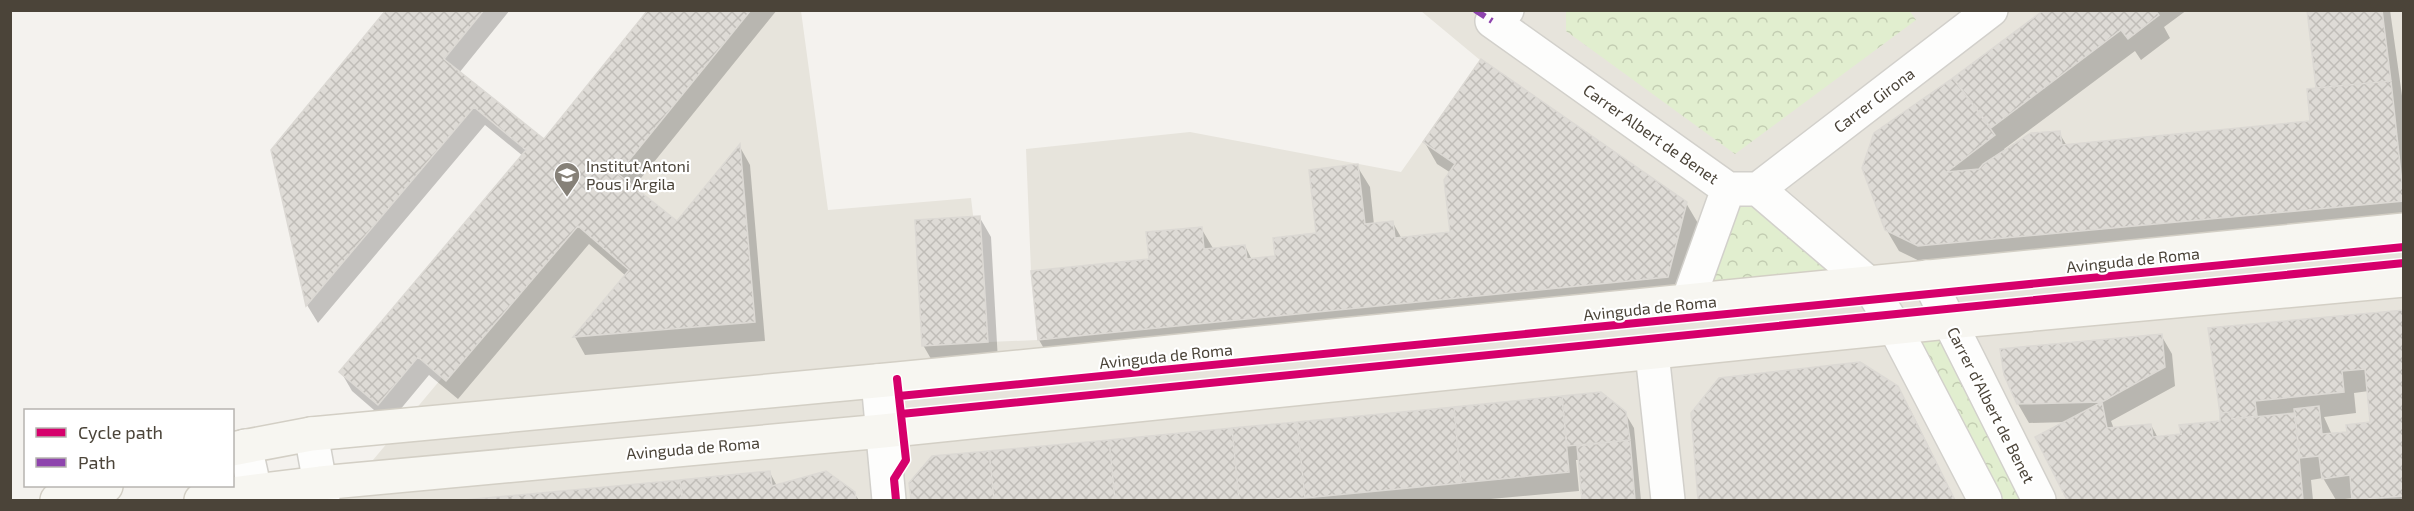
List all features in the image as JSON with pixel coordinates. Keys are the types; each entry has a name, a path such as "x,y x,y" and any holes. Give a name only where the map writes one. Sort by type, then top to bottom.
{"street":[{"name":"Carrer Girona","path":"1743,189 1991,10"},
{"name":"Carrer Albert de Benet","path":"1499,16 1743,189 1867,282"},
{"path":"1688,301 1743,189"},
{"name":"Avinguda de Roma","path":"239,448 310,434 878,381 2403,230"},
{"name":"Carrer d'Albert de Benet","path":"1927,277 2039,501"},
{"name":"Avinguda de Roma","path":"201,501 216,496 321,492 883,431 1948,322 2403,280"},
{"path":"1867,282 1894,328 1985,501"},
{"path":"1652,352 1668,501"},
{"path":"878,381 889,501"},
{"path":"310,434 321,492"},
{"path":"239,448 256,495"},
{"path":"57,501 103,487"}],"shaded area":[{"path":"750,11 801,11 828,210 971,198 988,342 1038,340 1031,271 1026,149 1190,132 1401,172 1480,60 1421,11 2403,11 2403,500 250,500 347,491"}],"green space":[{"path":"1909,10 1916,20 1735,154 1566,31 1566,11"},
{"path":"1754,203 1843,282 1710,291 1739,207"},
{"path":"1939,336 2021,500 2002,500 1916,339"}],"building":[{"name":"Institut Antoni Pous i Argila","path":"386,10 484,10 444,59 544,139 648,10 751,10 618,174 677,221 740,144 755,322 573,337 629,270 578,226 446,381 418,357 378,405 339,372 526,150 474,107 306,306 271,150"},
{"path":"2044,10 2155,10 2159,15 2128,39 2121,30 1991,128 1953,78"},
{"path":"2307,10 2382,10 2391,81 2316,88"},
{"path":"1481,59 1687,202 1668,277 1038,340 1031,271 1149,259 1146,232 1202,227 1204,249 1245,245 1247,259 1275,256 1273,238 1316,233 1309,170 1358,164 1365,224 1393,221 1395,238 1450,232 1444,180 1455,164 1423,142"},
{"path":"1953,78 1995,135 1947,172 1979,169 1983,164 2031,133 2060,131 2062,145 2310,121 2307,89 2391,81 2404,201 1918,246 1885,230 1862,168 1874,133"},
{"path":"980,216 988,342 922,346 915,220"},
{"path":"2404,310 2404,496 2352,500 2350,475 2322,479 2319,456 2300,458 2294,409 2319,406 2322,434 2347,432 2346,425 2370,422 2365,369 2342,371 2344,392 2255,401 2257,416 2232,419 2231,412 2220,413 2208,328"},
{"path":"2162,334 2165,367 2102,402 2017,404 2004,375 2000,349"},
{"path":"1860,362 1898,386 1955,500 1698,500 1691,413 1719,378"},
{"path":"1601,392 1626,412 1630,440 1567,446 1562,396"},
{"path":"1562,396 1569,472 1461,483 1454,407"},
{"path":"2102,402 2107,428 2151,424 2153,437 2181,434 2179,425 2220,421 2220,413 2231,412 2232,419 2295,413 2303,500 2067,500 2035,437"},
{"path":"1454,407 1461,483 1305,498 1297,422"},
{"path":"1297,422 1305,498 1239,500 1232,428"},
{"path":"1232,428 1239,500 1115,500 1109,440"},
{"path":"1109,440 1115,500 994,500 989,451"},
{"path":"1630,440 1635,500 1582,500 1577,446"},
{"path":"989,451 994,500 911,500 909,483 932,456"},
{"path":"770,471 772,486 826,471 855,492 856,500 683,500 680,480"},
{"path":"680,480 682,500 464,500"}],"marked path":[{"path":"1475,10 1492,21"}],"cycle path":[{"path":"899,396 2404,247"},
{"path":"901,414 2404,263"},
{"path":"896,500 894,479 906,460 897,379"}],"place":[{"name":"Institut Antoni Pous i Argila","path":"567,198"}]}
